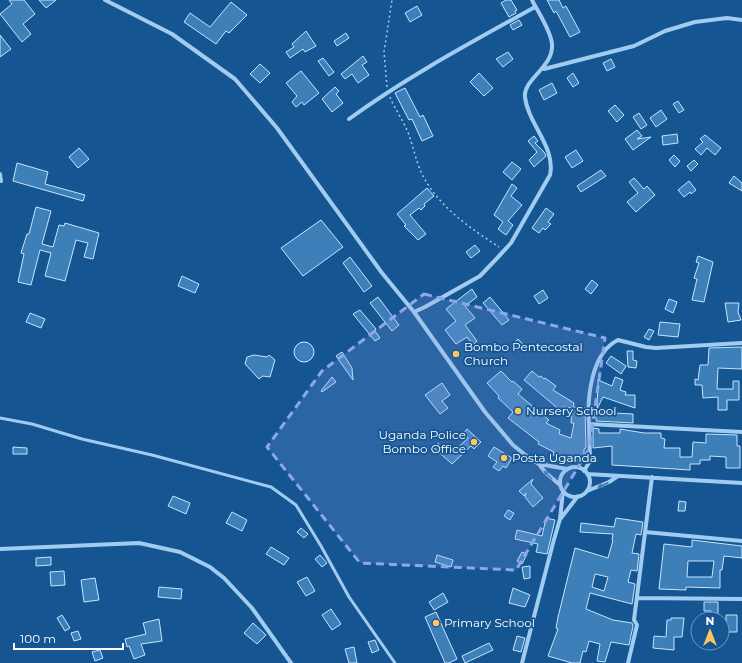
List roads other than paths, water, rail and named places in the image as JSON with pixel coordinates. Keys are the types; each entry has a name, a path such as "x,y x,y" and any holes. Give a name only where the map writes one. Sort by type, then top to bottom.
{"street":[{"path":"105,0 172,34 235,79 277,128 382,273 414,312 485,412 513,445 539,464 551,479 560,485 563,491 573,497 578,496"},
{"path":"414,312 480,276 511,243 550,175 552,168 548,152 539,134 524,94 528,86 544,69 552,51 552,44 532,0"},
{"path":"349,119 388,91 489,31 535,7"},
{"path":"544,69 634,46 665,31 696,22 727,18 742,20"},
{"path":"0,174 1,181"},
{"path":"587,491 590,482 586,472 590,461 588,394 590,384 600,361 612,343 618,340 624,340 646,348 656,348 742,343"},
{"path":"589,424 742,432"},
{"path":"539,464 567,469 576,467 586,472 618,476 742,483"},
{"path":"560,485 561,476 567,469"},
{"path":"560,519 578,496 609,482 618,476"},
{"path":"628,663 629,652 633,646 636,635 637,625 634,620 652,477"},
{"path":"522,663 560,519 563,491"},
{"path":"646,532 742,541"},
{"path":"0,549 132,542 152,544 180,552 210,567 233,587 252,608 291,663"},
{"path":"637,598 742,599"}],"lane":[{"path":"0,418 32,424 82,439 152,455 271,487 296,505 349,597 395,663"}],"place":[{"name":"Bombo Pentecostal Church","path":"456,354"},
{"name":"Nursery School","path":"518,411"},
{"name":"Uganda Police Bombo Office","path":"474,442"},
{"name":"Posta Uganda","path":"504,458"},
{"name":"Primary School","path":"436,623"}]}
